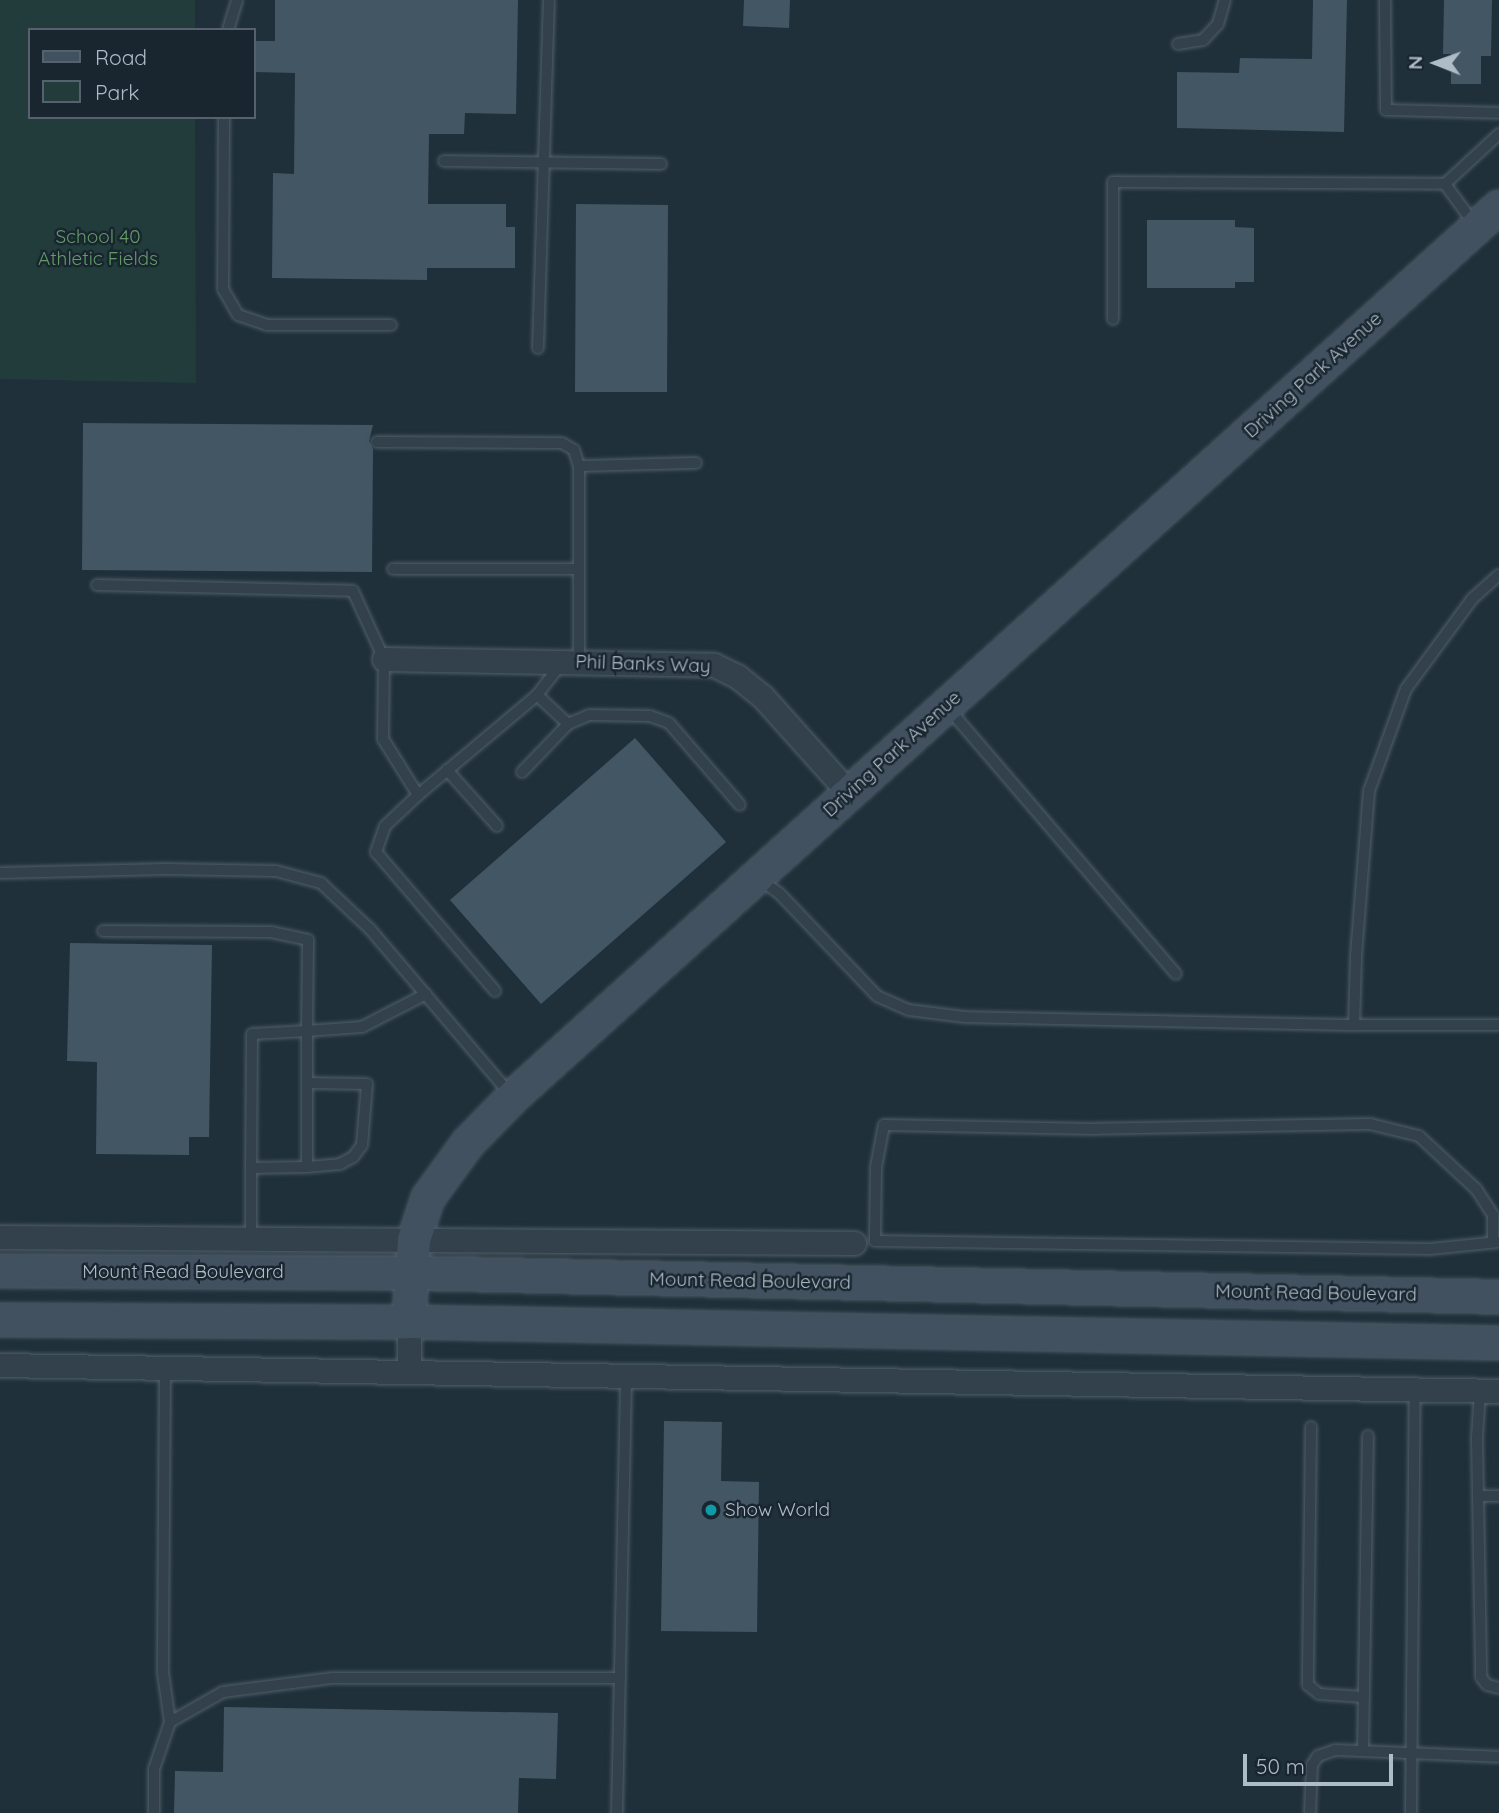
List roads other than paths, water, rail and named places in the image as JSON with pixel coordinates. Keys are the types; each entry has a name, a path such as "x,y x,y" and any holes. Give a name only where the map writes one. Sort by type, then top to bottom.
{"main road":[{"name":"Driving Park Avenue","path":"409,1322 414,1240 428,1198 442,1175 513,1097 1488,217"},
{"name":"Mount Read Boulevard","path":"0,1271 410,1273 1499,1297"},
{"path":"0,1320 409,1322 1499,1343"}],"street":[{"name":"Phil Banks Way","path":"384,659 687,662 714,665 726,670 762,696 849,793"},
{"name":"Mount Read Boulevard","path":"0,1237 251,1241 865,1242"},
{"name":"Driving Park Avenue","path":"409,1322 409,1369"},
{"path":"0,1364 409,1369 1489,1391"}],"lane":[{"path":"229,28 237,0"},
{"path":"538,348 549,0"},
{"path":"1178,44 1203,40 1218,24 1225,0"},
{"path":"1385,0 1386,110 1499,113"},
{"path":"224,119 223,289 238,315 267,325 391,325"},
{"path":"1445,184 1499,134"},
{"path":"444,161 661,164"},
{"path":"1113,319 1113,182 1445,184 1488,217"},
{"path":"377,442 562,443 574,450 579,466 579,569 572,661 537,695 418,794 385,825 376,852 495,991"},
{"path":"579,466 695,463"},
{"path":"393,569 579,569"},
{"path":"1354,1025 1356,957 1369,791 1406,689 1472,599 1499,575"},
{"path":"97,585 353,591 384,659 383,739 418,794"},
{"path":"537,695 568,724"},
{"path":"946,706 1177,974"},
{"path":"522,772 568,724 589,715 650,716 669,723 740,804"},
{"path":"447,770 497,825"},
{"path":"0,873 166,869 276,871 321,883 370,929 513,1097"},
{"path":"757,877 779,893 877,996 909,1010 965,1017 1354,1025 1499,1025"},
{"path":"103,931 271,932 308,940 307,1167"},
{"path":"251,1241 251,1034 362,1027 426,994"},
{"path":"251,1168 340,1164 353,1157 362,1145 367,1084 307,1083"},
{"path":"1370,1124 1419,1136 1476,1189 1493,1215 1496,1242 1430,1249 865,1242 884,1125 1094,1129 1370,1124"},
{"path":"154,1813 154,1769 170,1722 163,1673 166,1367"},
{"path":"617,1813 626,1374"},
{"path":"1411,1813 1415,1389"},
{"path":"1489,1391 1478,1496 1480,1676 1487,1685 1499,1688"},
{"path":"1311,1427 1308,1685 1319,1694 1364,1697"},
{"path":"1363,1751 1368,1436"},
{"path":"1478,1496 1499,1496"},
{"path":"170,1722 223,1692 333,1678 620,1678"},
{"path":"1310,1813 1312,1765 1318,1756 1335,1750 1499,1757"}],"place":[{"name":"Show World","path":"711,1510"}],"park label":[{"name":"School 40 Athletic Fields","path":"98,248"}]}
